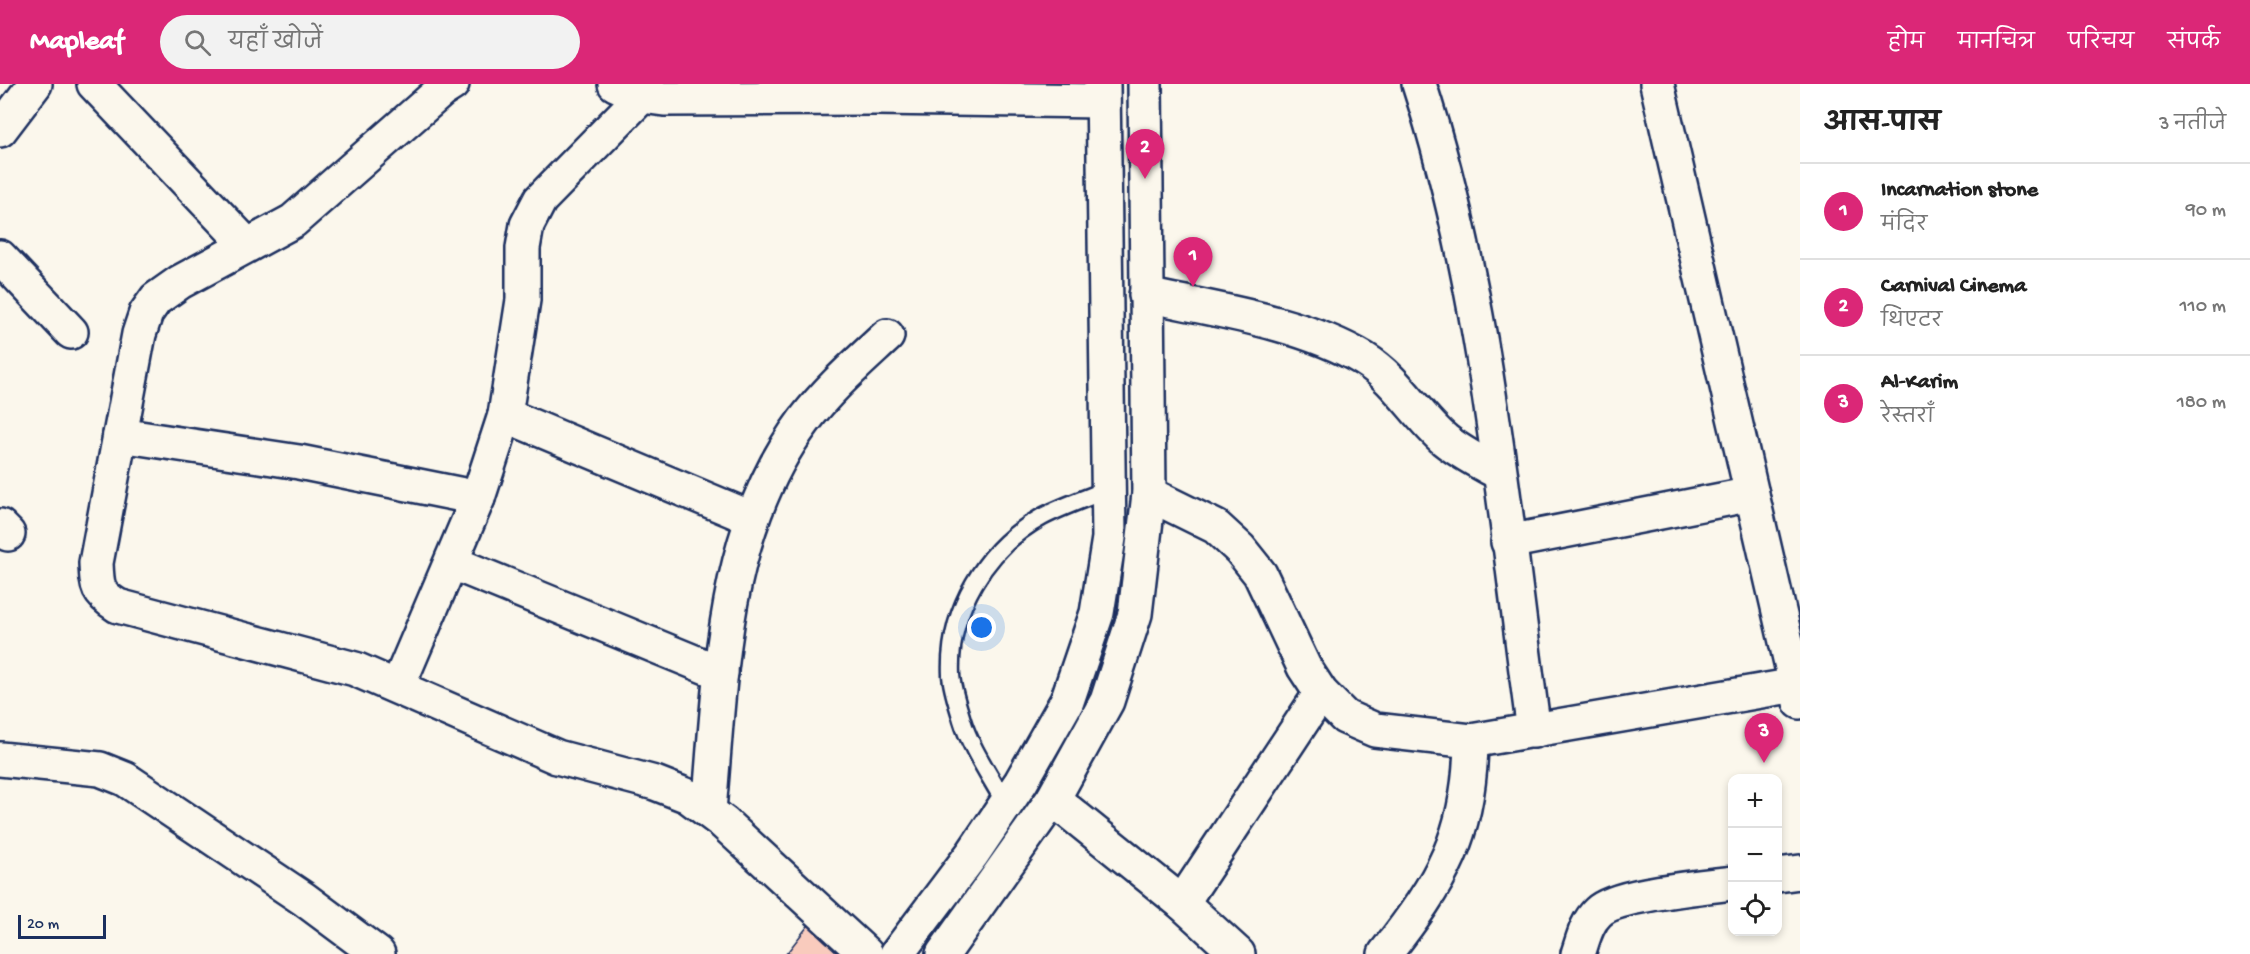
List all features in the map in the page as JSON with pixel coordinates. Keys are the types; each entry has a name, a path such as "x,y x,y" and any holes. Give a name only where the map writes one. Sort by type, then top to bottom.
{"street":[{"path":"0,130 35,84"},
{"path":"94,84 247,245"},
{"path":"452,84 441,91 294,220 180,282 156,299 146,314 139,334 96,563 97,585 104,598 118,606 355,669 557,757 655,783 688,796 709,810 866,954"},
{"path":"943,954 1053,800 1107,701 1135,614 1149,494 1145,84"},
{"path":"1419,84 1438,142 1476,304 1534,731"},
{"path":"1149,494 1216,528 1240,549 1260,574 1304,667 1321,693 1345,717 1375,730 1471,741 1798,694 1658,84"},
{"path":"398,686 453,563 478,498 505,414 523,300 523,248 527,225 540,200 628,90 664,99 875,91 1103,93 1109,538 1097,613 1067,701 1006,805 897,954"},
{"path":"0,256 71,332"},
{"path":"1146,295 1263,321 1332,344 1365,360 1393,384 1444,439 1499,473"},
{"path":"709,810 721,673 730,606 751,518 778,464 804,421 838,381 888,336"},
{"path":"505,414 751,518"},
{"path":"120,435 299,462 478,498"},
{"path":"1508,542 1752,495"},
{"path":"453,563 721,673"},
{"path":"1182,903 1321,693"},
{"path":"1385,954 1423,906 1443,870 1463,820 1470,784 1471,741"},
{"path":"0,759 100,770 125,778 295,892 378,954"},
{"path":"1053,800 1182,903 1238,954"},
{"path":"1782,874 1800,872"},
{"path":"1578,954 1587,927 1598,912 1615,902 1728,884"}],"lane":[{"path":"1006,805 963,722 951,678 952,646 963,603 984,568 1011,540 1041,517 1109,489"}],"building":[{"path":"811,922 843,954 786,954"}],"place":[{"name":"Carnival Cinema","path":"1145,179"},
{"name":"Incarnation stone","path":"1193,287"},
{"name":"Al-Karim","path":"1764,763"}]}
